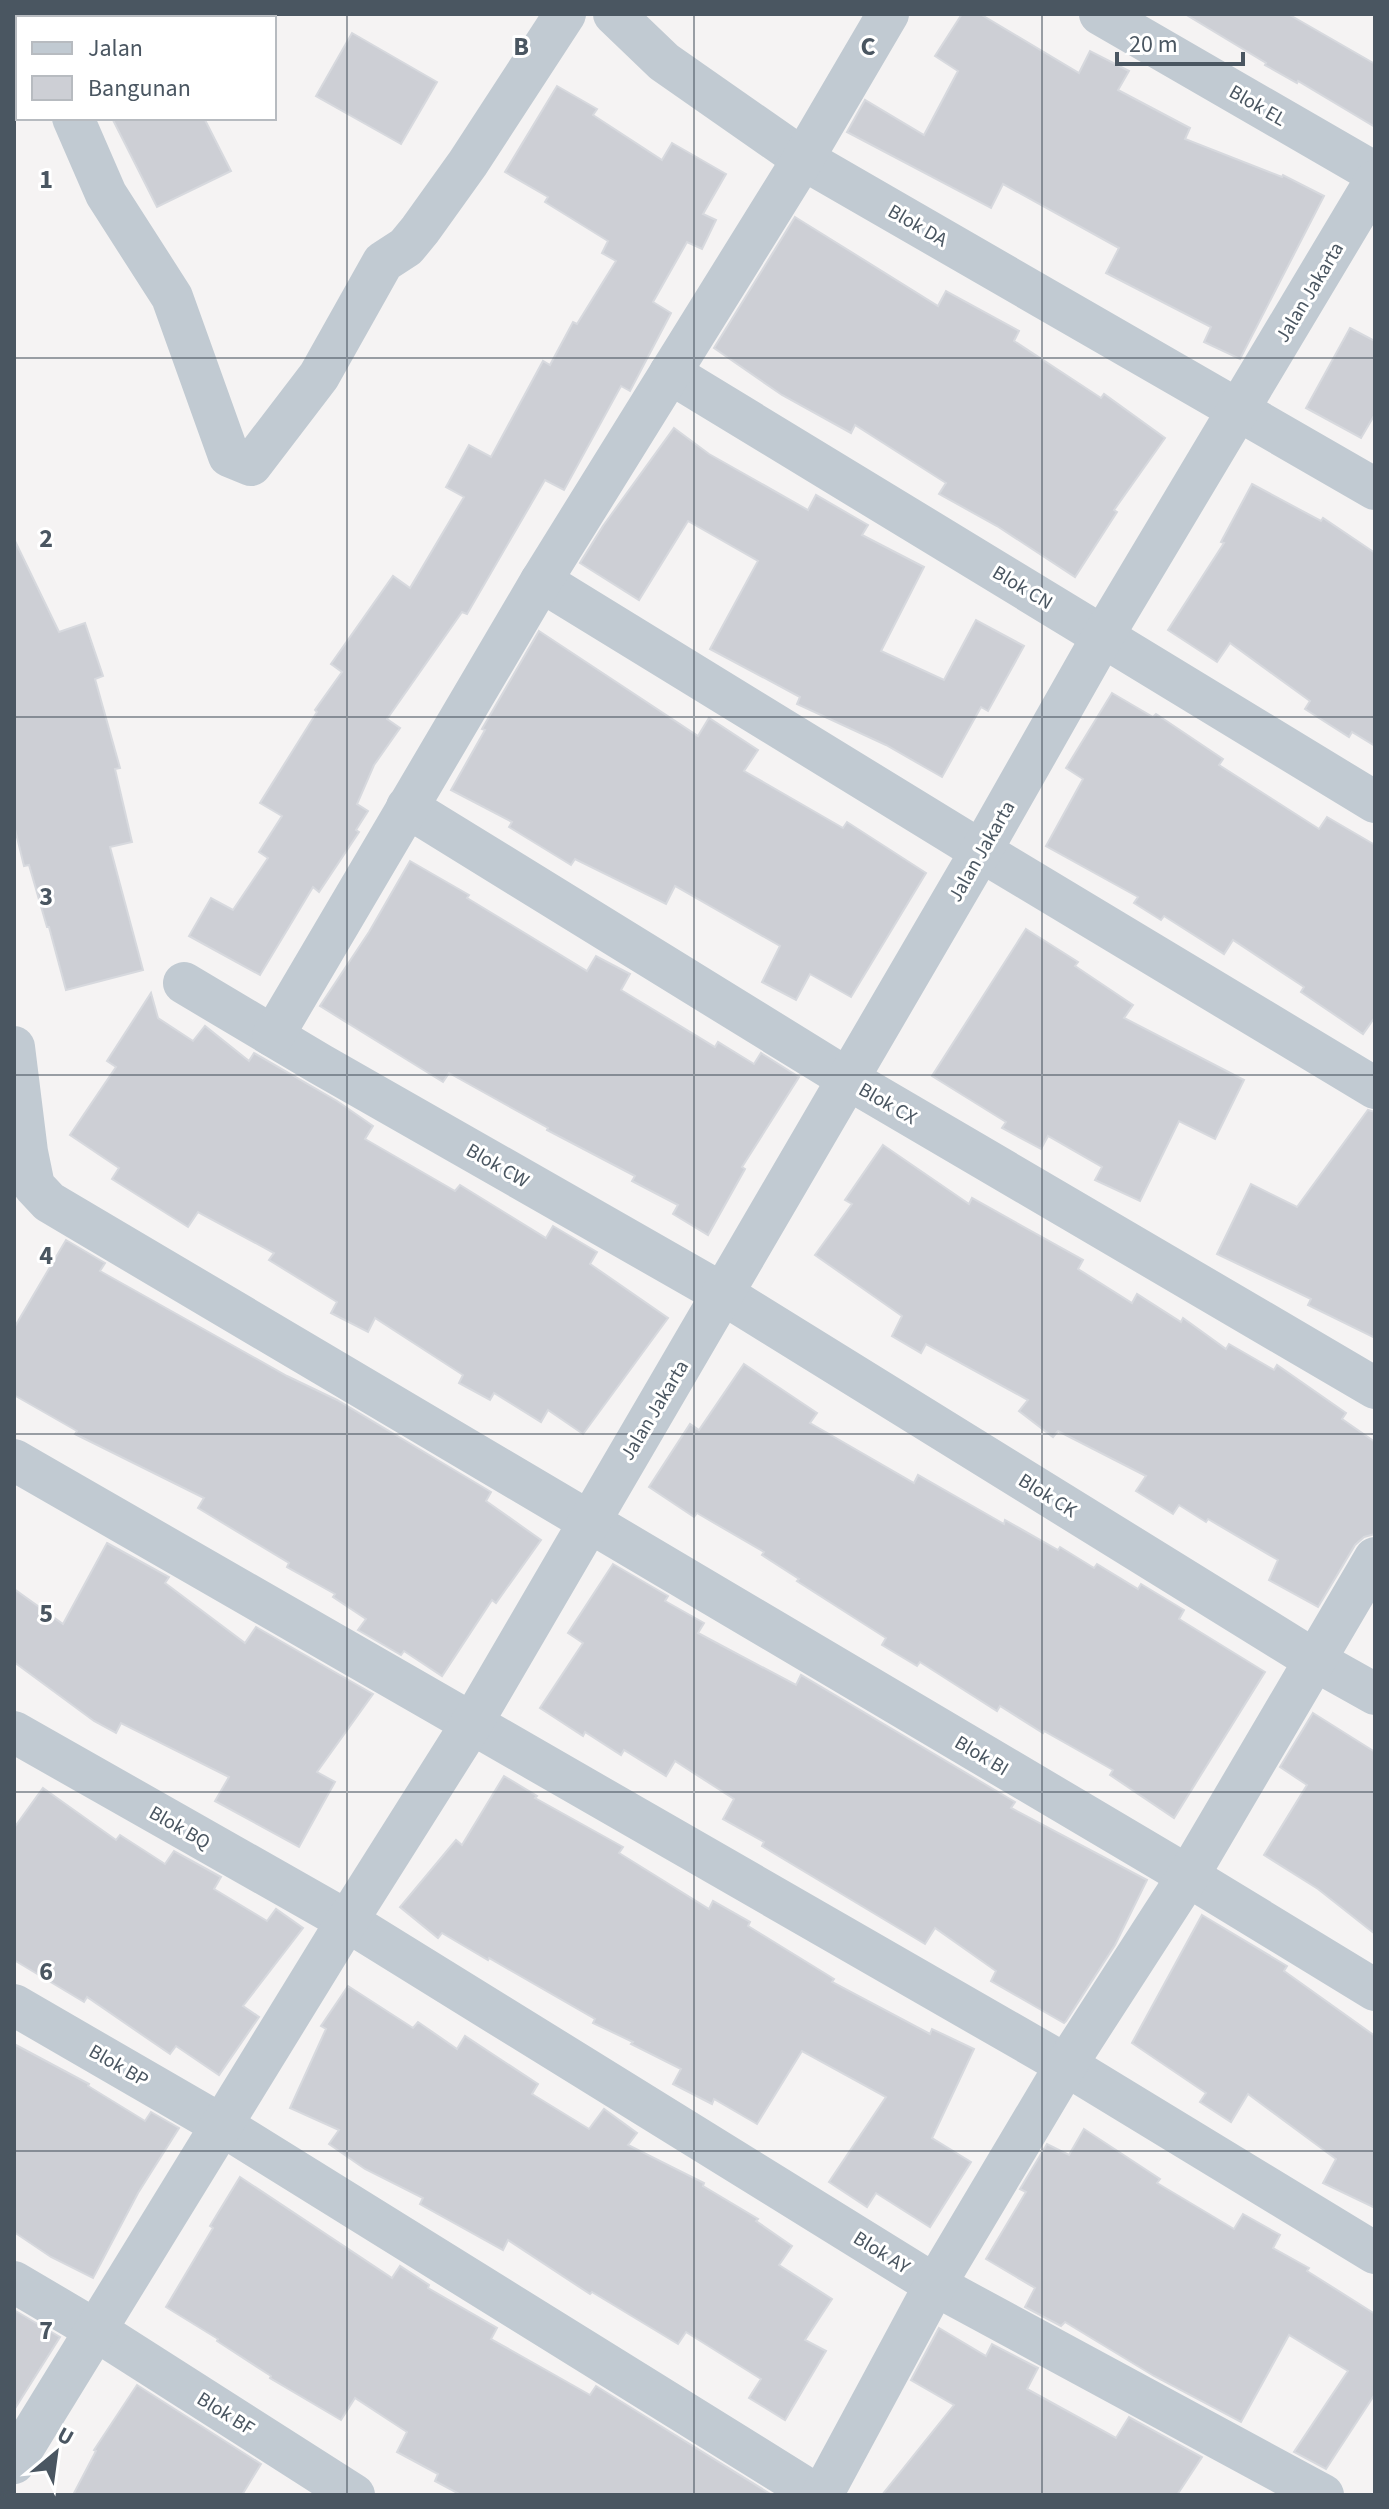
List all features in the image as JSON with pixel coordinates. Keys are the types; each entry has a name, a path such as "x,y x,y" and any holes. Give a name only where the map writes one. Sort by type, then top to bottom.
{"street":[{"path":"74,120 106,194 172,297 229,456 251,465 319,376 383,262 406,247 420,230 468,163 565,14"},
{"name":"Blok DA","path":"614,14 664,62 803,159 1375,489"},
{"path":"273,1036 541,581 803,159 888,14"},
{"name":"Blok EL","path":"1100,14 1375,173"},
{"name":"Jalan Jakarta","path":"14,2463 472,1723 981,851 1103,636 1375,181"},
{"name":"Blok CN","path":"670,373 1375,802"},
{"path":"541,581 1375,1088"},
{"name":"Blok CX","path":"407,807 848,1079 1375,1388"},
{"name":"Blok CW","path":"184,983 723,1294"},
{"name":"Blok BI","path":"14,1047 34,1186 49,1202 1188,1876 1375,1990"},
{"name":"Blok CK","path":"723,1294 1316,1661 1375,1694"},
{"path":"14,1460 1066,2065 1375,2253"},
{"path":"819,2495 935,2285 1066,2065 1188,1876 1375,1558"},
{"name":"Blok BQ","path":"14,1732 347,1921 453,1988"},
{"name":"Blok AY","path":"453,1988 935,2285 1323,2495"},
{"name":"Blok BP","path":"14,2005 223,2126 819,2495"},
{"name":"Blok BF","path":"14,2282 97,2331 354,2495"}],"building":[{"path":"962,14 980,14 1079,73 1090,51 1129,71 1118,90 1190,128 1185,139 1283,175 1324,196 1240,359 1204,342 1211,327 1106,273 1119,248 1003,184 991,208 847,132 865,100 924,135 958,71 935,56"},
{"path":"1185,14 1288,14 1375,64 1375,127 1265,65"},
{"path":"352,33 437,82 401,144 316,96"},
{"path":"557,86 597,109 593,115 662,160 672,143 726,174 703,214 716,220 702,249 687,242 653,302 671,313 630,391 621,386 564,490 545,480 467,614 462,612 387,719 400,728 374,765 357,804 368,811 356,830 359,832 319,892 313,887 260,975 189,936 211,898 233,910 268,858 259,852 282,816 260,803 317,712 315,710 342,672 331,664 393,576 410,588 464,497 446,487 469,445 491,457 543,361 550,365 573,322 577,324 616,261 602,253 608,241 545,202 548,197 505,172"},
{"path":"113,120 205,120 231,171 157,207"},
{"path":"795,217 938,306 946,291 1019,331 1014,341 1101,398 1104,394 1165,438 1114,510 1117,512 1075,577 997,526 939,494 946,483 855,425 851,433 782,395 714,348"},
{"path":"1350,328 1375,341 1375,414 1361,438 1306,408"},
{"path":"674,428 709,454 808,510 816,495 868,525 862,535 924,567 881,651 944,680 976,620 1024,646 988,711 981,707 942,777 886,745 797,704 800,697 710,649 758,561 688,521 639,600 580,563"},
{"path":"1252,484 1321,521 1323,518 1375,553 1375,746 1352,732 1349,737 1305,709 1310,701 1230,643 1217,662 1168,630 1224,543 1221,542"},
{"path":"14,539 59,632 85,623 103,676 95,679 120,768 115,769 132,842 110,847 143,970 66,990 29,865 24,866 14,825"},
{"path":"539,631 698,736 709,718 758,750 744,771 843,828 847,822 926,873 851,997 810,974 796,1000 762,982 780,946 675,886 666,904 575,859 571,865 509,827 512,822 451,790 485,730 482,729"},
{"path":"1112,693 1153,717 1156,714 1223,759 1219,765 1319,829 1327,817 1375,845 1375,1017 1363,1034 1301,992 1304,987 1233,940 1224,954 1164,916 1161,920 1134,903 1138,897 1046,846 1083,779 1066,768"},
{"path":"410,861 587,971 596,956 630,974 621,990 715,1047 718,1042 754,1064 761,1053 799,1077 742,1167 745,1169 708,1235 673,1214 678,1205 632,1181 635,1176 449,1073 443,1082 320,1006 369,932"},
{"path":"1026,929 1078,962 1075,966 1133,1005 1124,1018 1244,1080 1215,1139 1179,1121 1140,1201 1095,1180 1102,1167 1048,1136 1041,1149 1002,1128 1006,1122 932,1076"},
{"path":"151,993 158,1018 193,1041 205,1026 249,1061 254,1053 337,1101 373,1126 365,1139 455,1191 460,1185 546,1238 553,1226 597,1252 590,1264 668,1318 583,1434 548,1410 541,1422 494,1393 490,1400 459,1383 463,1375 375,1318 368,1332 331,1313 337,1302 269,1260 274,1253 198,1212 188,1227 112,1179 119,1168 70,1135 116,1067 107,1061"},
{"path":"1368,1110 1375,1112 1375,1338 1308,1305 1311,1299 1217,1254 1251,1184 1297,1207"},
{"path":"883,1145 969,1204 972,1198 1083,1260 1078,1269 1132,1303 1137,1294 1181,1322 1183,1318 1226,1349 1229,1344 1274,1370 1277,1365 1346,1413 1342,1419 1375,1442 1375,1534 1364,1537 1355,1545 1318,1607 1269,1580 1278,1560 1208,1519 1206,1522 1179,1505 1173,1514 1136,1491 1146,1476 1058,1431 1053,1437 1019,1411 1028,1400 926,1344 921,1353 892,1336 902,1316 815,1255 852,1204 845,1200"},
{"path":"66,1240 105,1263 100,1271 287,1376 337,1400 491,1492 486,1501 541,1540 496,1603 492,1600 442,1676 404,1651 401,1655 358,1630 366,1619 333,1597 335,1594 287,1567 289,1563 198,1508 204,1498 75,1434 77,1431 14,1395 14,1328"},
{"path":"744,1364 817,1413 810,1423 914,1483 918,1475 1004,1524 1005,1520 1094,1568 1097,1564 1138,1589 1141,1584 1184,1610 1179,1619 1265,1672 1174,1818 1110,1775 1113,1770 1000,1706 997,1711 920,1662 917,1666 882,1645 886,1638 797,1581 799,1579 762,1555 764,1552 697,1513 694,1517 649,1487 690,1424 699,1430"},
{"path":"107,1543 169,1577 165,1583 245,1643 256,1627 373,1694 317,1772 335,1782 299,1847 215,1801 229,1777 121,1723 116,1733 94,1721 14,1662 14,1589 63,1624"},
{"path":"613,1564 668,1596 665,1601 704,1623 698,1633 796,1685 801,1675 1015,1802 1011,1808 1147,1880 1115,1945 1064,2023 991,1981 996,1971 935,1928 925,1944 762,1846 764,1842 723,1819 734,1799 675,1761 666,1776 624,1750 621,1755 585,1732 583,1736 540,1708 583,1643 568,1633"},
{"path":"1313,1713 1375,1752 1375,1934 1318,1889 1264,1855 1307,1785 1280,1767"},
{"path":"504,1776 537,1796 535,1798 623,1847 619,1853 709,1909 713,1901 750,1922 748,1926 834,1979 832,1982 930,2034 932,2029 974,2049 932,2138 971,2162 930,2227 876,2193 867,2207 829,2182 886,2097 802,2051 757,2124 714,2099 712,2104 673,2084 681,2069 593,2023 595,2019 489,1958 442,1933 438,1938 400,1907 456,1840 462,1845"},
{"path":"43,1788 116,1840 120,1835 165,1864 174,1851 221,1877 214,1889 267,1921 276,1909 303,1928 243,2006 259,2017 219,2075 176,2046 170,2054 87,1997 84,2002 14,1960 14,1828"},
{"path":"1202,1915 1287,1966 1284,1971 1375,2036 1375,2208 1323,2183 1336,2159 1248,2094 1231,2122 1200,2102 1206,2093 1132,2043"},
{"path":"348,1986 413,2028 418,2022 457,2049 465,2036 538,2084 532,2094 589,2129 604,2109 637,2133 628,2145 704,2183 703,2186 758,2219 756,2221 792,2246 779,2265 832,2299 805,2340 826,2351 785,2420 749,2398 761,2379 686,2332 678,2344 592,2292 590,2294 508,2240 503,2250 420,2204 423,2198 365,2169 329,2144 339,2130 290,2108 326,2029 321,2026"},
{"path":"14,2044 89,2084 145,2121 151,2112 179,2128 138,2193 93,2278 51,2257 14,2232"},
{"path":"1084,2129 1160,2179 1157,2183 1234,2229 1243,2214 1280,2235 1273,2248 1309,2268 1307,2271 1375,2314 1375,2394 1326,2469 1294,2452 1348,2371 1289,2335 1241,2422 1154,2376 1065,2322 1061,2326 1025,2307 1035,2288 986,2259 1026,2192 1020,2189 1047,2144 1069,2155"},
{"path":"240,2177 392,2278 400,2266 429,2285 428,2288 497,2328 491,2339 590,2395 596,2386 772,2495 461,2495 435,2481 438,2474 397,2452 407,2432 355,2398 341,2420 270,2378 218,2339 166,2307"},
{"path":"14,2310 60,2337 14,2410"},
{"path":"939,2328 986,2356 992,2344 1038,2368 1027,2389 1116,2438 1129,2417 1202,2457 1177,2495 882,2495 954,2405 911,2380"},
{"path":"137,2385 261,2464 242,2495 73,2495 94,2450"}]}
